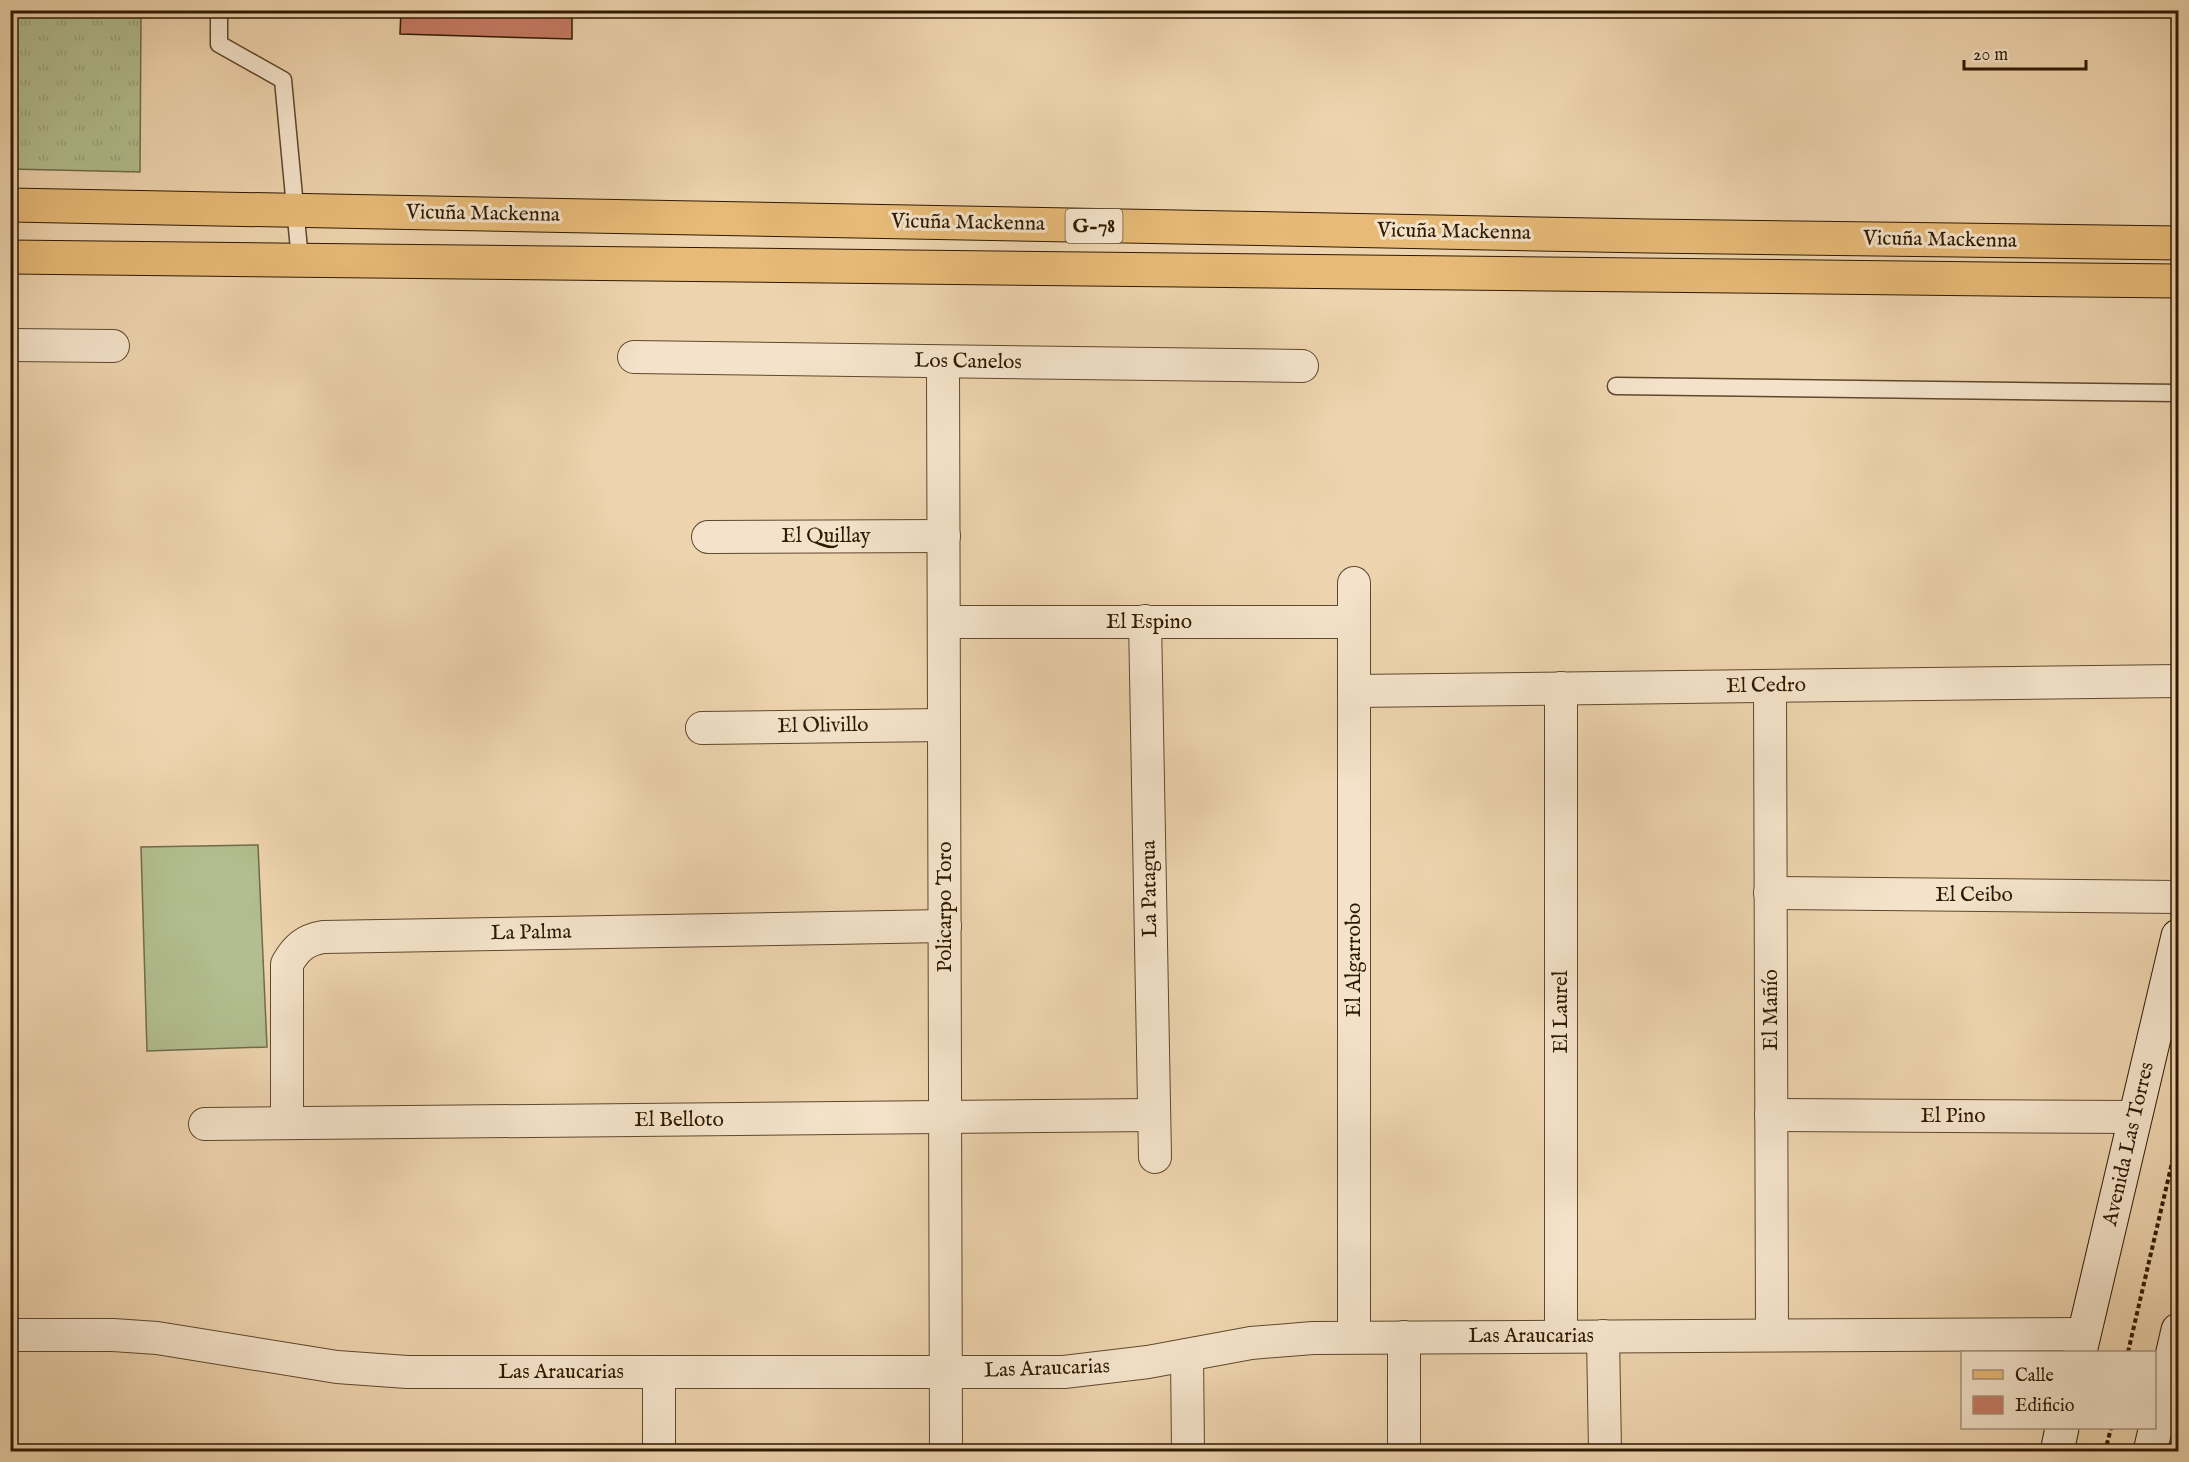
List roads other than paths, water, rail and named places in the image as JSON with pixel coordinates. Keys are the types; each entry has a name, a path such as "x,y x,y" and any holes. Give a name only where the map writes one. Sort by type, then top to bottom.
{"main road":[{"name":"Vicuña Mackenna","path":"10,205 1661,236 2178,243"},
{"name":"Vicuña Mackenna","path":"10,257 2178,281"},
{"name":"Avenida Las Torres","path":"2082,1343 2178,936"},
{"path":"2156,1426 2178,1330"},
{"path":"2057,1452 2062,1429"},
{"path":"2150,1452 2155,1429"}],"street":[{"path":"10,345 113,346"},
{"name":"Los Canelos","path":"634,357 1302,366"},
{"name":"Policarpo Toro","path":"943,362 946,1452"},
{"name":"El Quillay","path":"708,537 944,536"},
{"name":"El Algarrobo","path":"1354,583 1354,1337"},
{"name":"La Patagua","path":"1146,621 1155,1157"},
{"name":"El Espino","path":"944,622 1354,622"},
{"name":"El Cedro","path":"1354,691 2178,681"},
{"name":"El Mañío","path":"1770,686 1772,1335"},
{"name":"El Laurel","path":"1561,1336 1562,688"},
{"name":"El Olivillo","path":"702,728 944,725"},
{"name":"El Ceibo","path":"1770,893 2178,897"},
{"name":"La Palma","path":"287,1123 287,964 298,947 310,940 323,937 945,926"},
{"name":"El Belloto","path":"205,1124 1154,1115"},
{"name":"El Pino","path":"1771,1115 2136,1117"},
{"name":"Las Araucarias","path":"10,1335 113,1335 157,1338 337,1367 407,1372 1064,1372 1109,1368 1251,1343 1354,1337 1772,1335 2082,1343"},
{"path":"1604,1336 1605,1452"},
{"path":"1404,1337 1404,1452"},
{"path":"1186,1355 1188,1452"},
{"path":"659,1372 659,1452"}],"lane":[{"path":"219,10 219,44 283,80 300,260"},
{"path":"1616,386 2178,393"}]}
